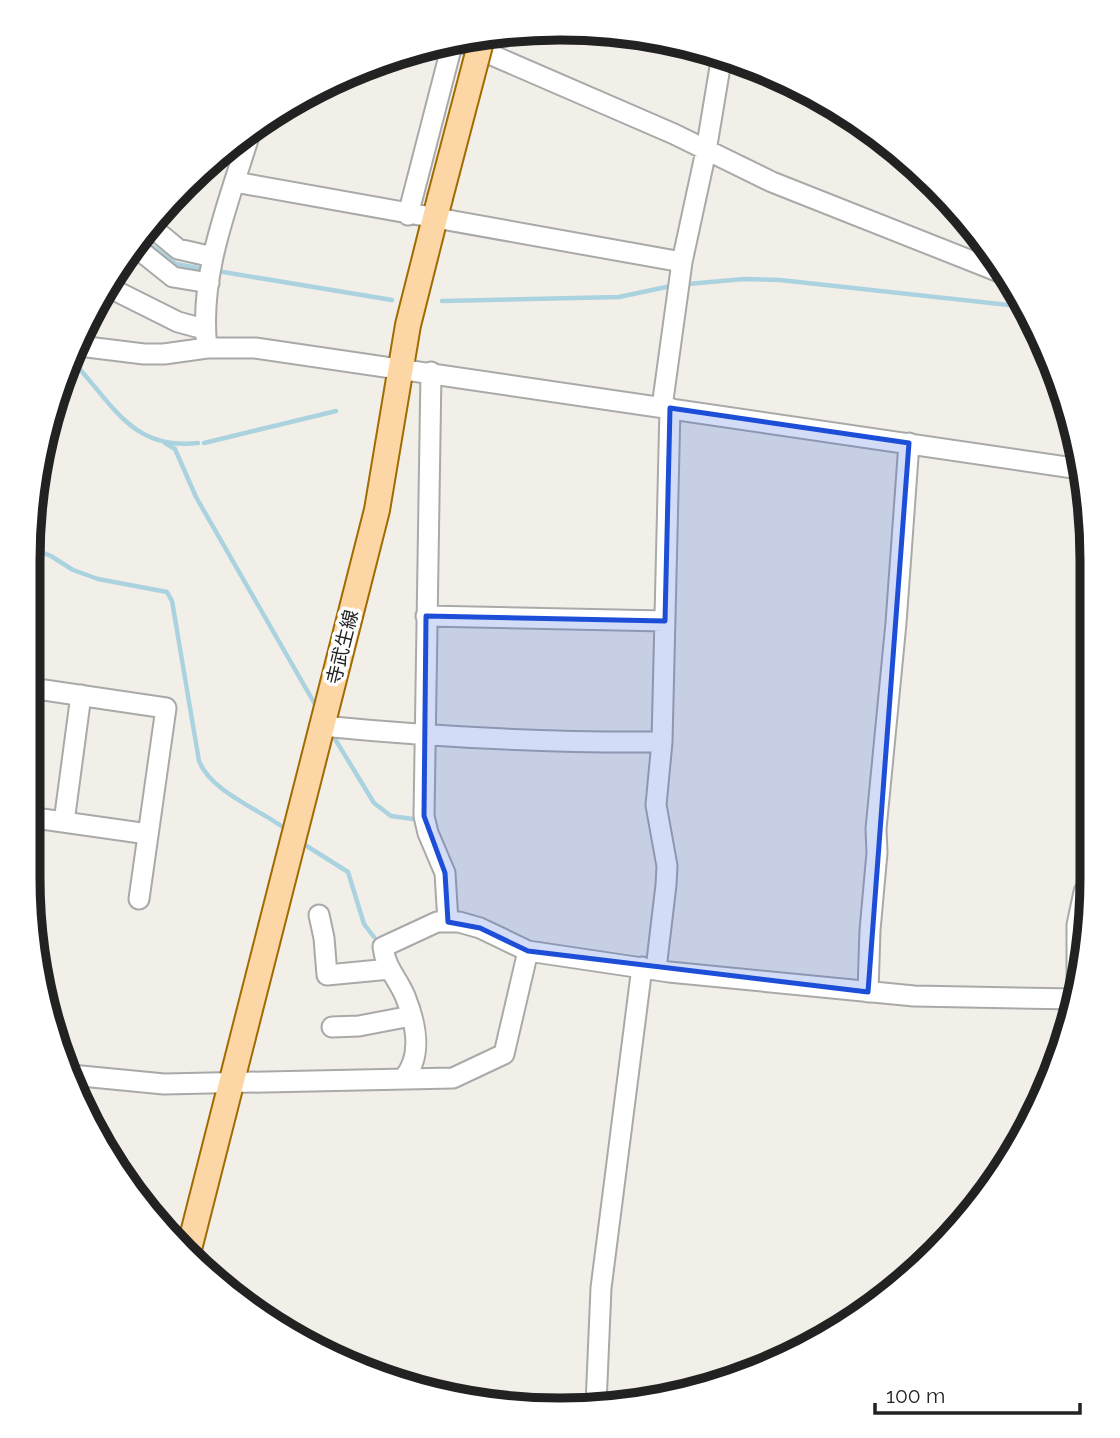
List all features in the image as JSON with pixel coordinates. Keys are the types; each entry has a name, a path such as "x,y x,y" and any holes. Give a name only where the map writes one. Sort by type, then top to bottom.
{"main road":[{"name":"寺武生線","path":"190,1244 377,510 408,325 480,47"}],"street":[{"path":"472,48 674,134 785,187 990,268"},
{"path":"408,215 452,52"},
{"path":"596,1397 601,1288 649,968 666,885 667,866 656,805 662,742 666,408 682,262 706,151 720,66"},
{"path":"206,338 211,270 246,146"},
{"path":"236,182 408,215 437,209 682,262"},
{"path":"157,232 211,270"},
{"path":"142,252 173,277 211,270"},
{"path":"116,291 206,338 255,348 1071,468"},
{"path":"86,347 164,354 206,338"},
{"path":"432,372 424,816 445,873 448,922"},
{"path":"868,992 877,853 876,829 896,623 909,443"},
{"path":"426,616 665,621"},
{"path":"44,690 166,708 139,898"},
{"path":"64,822 82,695"},
{"path":"322,726 424,736 612,743 662,742"},
{"path":"40,819 148,834"},
{"path":"319,915 327,975 390,969"},
{"path":"403,1079 412,1070 416,1053 411,1016 405,995 384,959 383,947 425,927 448,922 468,924 528,951 649,968 914,996 1065,999"},
{"path":"80,1076 164,1084 453,1078 503,1054 528,951"},
{"path":"332,1027 359,1026 411,1016"}],"highlighted area":[{"path":"670,408 909,443 868,992 528,951 480,928 448,922 445,873 424,816 426,616 665,621"}],"waterway":[{"path":"148,244 176,264 204,269"},
{"path":"217,271 392,300"},
{"path":"688,284 744,279 780,280 1013,305"},
{"path":"442,301 619,297 671,286"},
{"path":"78,367 115,411 142,433 157,440 198,443"},
{"path":"204,443 336,411"},
{"path":"165,443 175,449 196,497 316,706"},
{"path":"40,552 73,570 98,579 167,592 172,601 199,761 205,772 225,791 287,830"},
{"path":"332,734 374,803 391,816 413,819"},
{"path":"302,843 348,872 364,924 374,937"}]}
